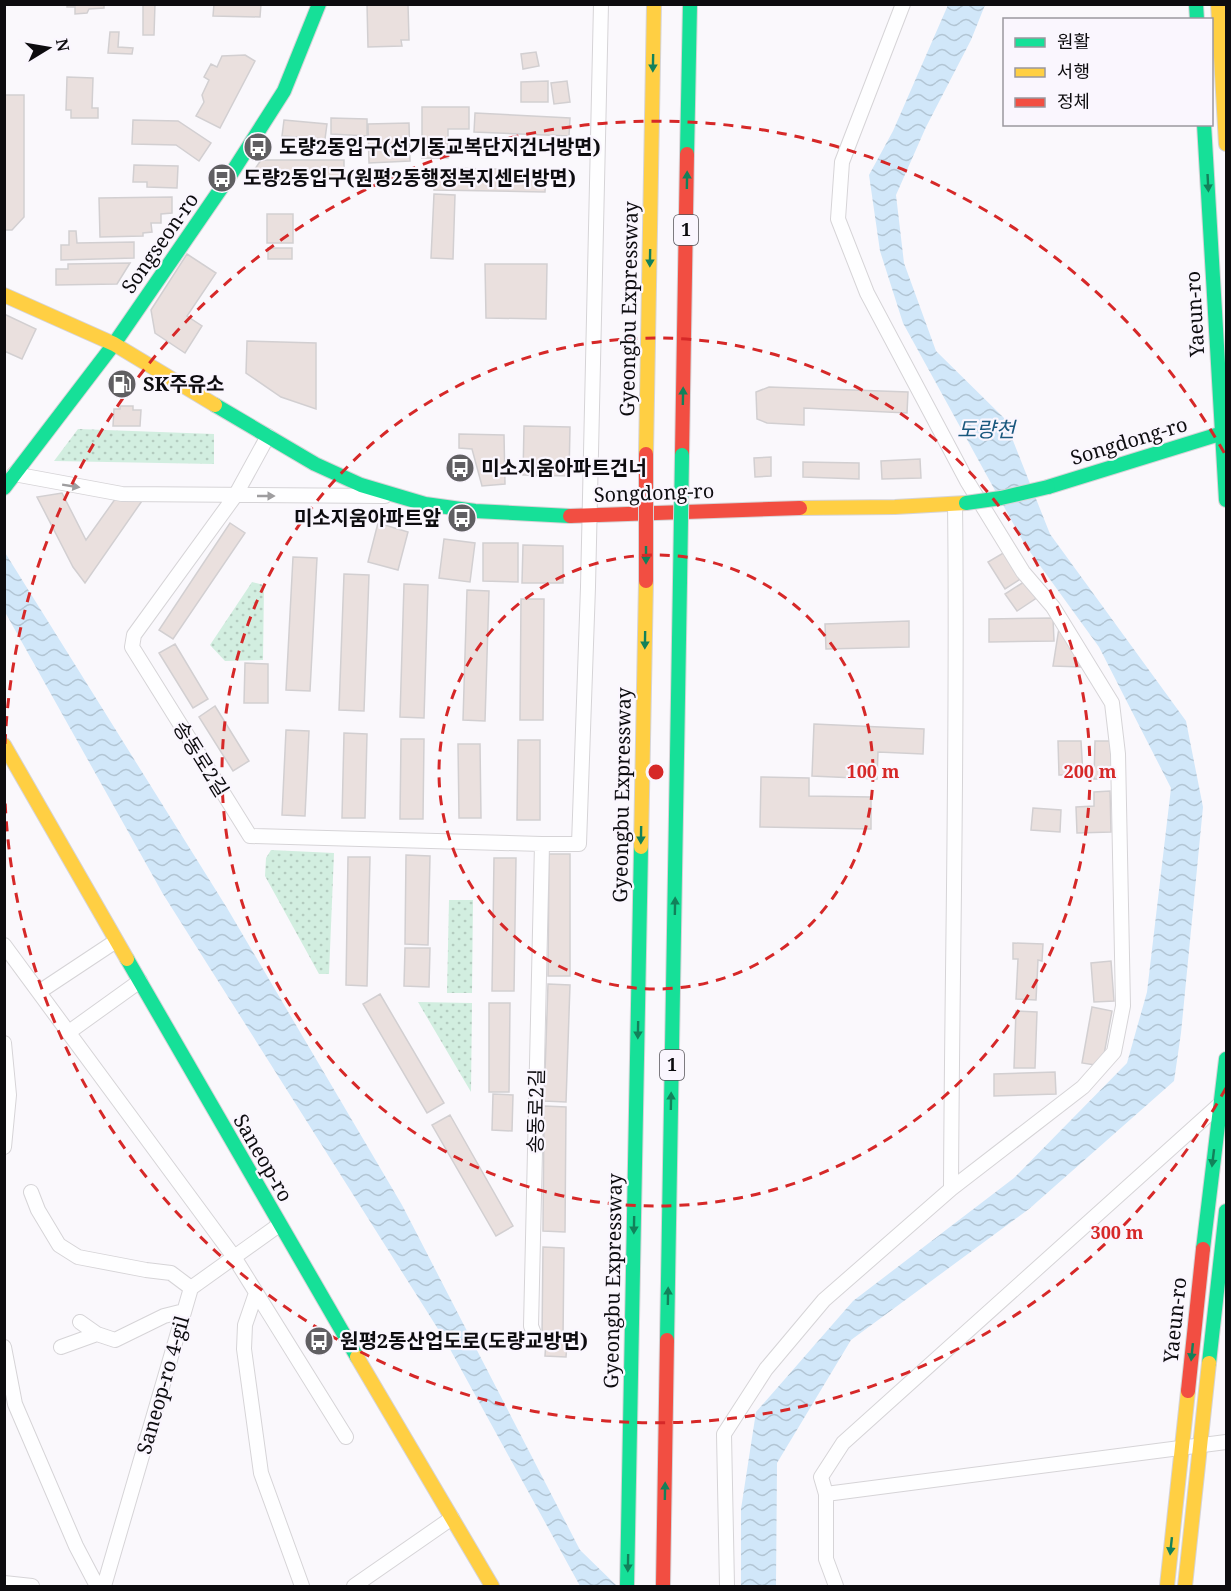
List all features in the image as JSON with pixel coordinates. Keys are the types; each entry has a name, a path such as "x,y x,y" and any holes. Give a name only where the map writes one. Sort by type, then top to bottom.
{"main road":[{"name":"Songseon-ro","path":"4,488 114,344 233,171 284,91 319,4"},
{"name":"Gyeongbu Expressway","path":"627,1587 646,581 654,4"},
{"name":"1","path":"663,1587 690,4"},
{"path":"1218,4 1227,144"},
{"name":"Yaeun-ro","path":"1204,126 1227,500"},
{"name":"Songdong-ro","path":"4,295 114,344 315,464 361,485 400,497 425,504 475,511 590,516 780,507 895,507 960,503 995,499 1048,487 1224,433"},
{"name":"Saneop-ro","path":"4,745 279,1226 492,1587"},
{"name":"Yaeun-ro","path":"1167,1587 1219,1105 1227,1059"},
{"name":"Yaeun-ro","path":"1185,1587 1200,1445 1224,1261 1227,1210"}],"street":[{"path":"590,516 601,4"},
{"path":"727,1587 724,1434 766,1369 824,1300 951,1189 1083,1087 1114,1052 1123,1006 1118,754 1112,703 1053,607 1023,572 967,481 867,293 838,219 842,162 903,4"},
{"name":"송동로2길","path":"268,436 235,496 134,635 132,647 249,836 579,844 590,516"},
{"path":"14,474 122,494 400,497"},
{"path":"951,1189 960,503"},
{"name":"송동로2길","path":"537,1341 531,1326 542,844"},
{"path":"39,992 117,941"},
{"path":"4,945 234,1257 346,1437"},
{"path":"69,1032 140,981"},
{"path":"4,1043 9,1095 4,1147"},
{"path":"836,1587 826,1559 826,1494 820,1478 843,1443 1219,1105"},
{"path":"31,1192 38,1210 59,1245 78,1257 171,1273 191,1288 279,1226"},
{"name":"Saneop-ro 4-gil","path":"104,1587 191,1288"},
{"path":"256,1293 245,1325 244,1349 261,1473 302,1587"},
{"path":"80,1322 97,1335 115,1340 165,1316 184,1311"},
{"path":"61,1347 97,1335"},
{"path":"4,1347 15,1404 76,1546 97,1587"},
{"path":"826,1494 1227,1442"},
{"path":"354,1587 452,1518"},
{"path":"4,1583 32,1587"}],"green space":[{"path":"78,429 214,434 214,464 54,461"},
{"path":"252,582 264,585 263,660 225,661 210,645"},
{"path":"271,850 334,853 329,974 319,974 265,876 266,858"},
{"path":"449,900 473,900 472,993 447,993"},
{"path":"418,1002 472,1003 471,1092"}],"water":[{"name":"도량천","path":"948,5 985,5 971,40 926,127 896,195 904,263 936,351 1004,418 1050,534 1186,721 1203,807 1181,1033 1174,1081 1029,1209 851,1340 777,1463 776,1586 741,1586 741,1509 756,1412 853,1301 1014,1178 1127,1063 1147,992 1171,788 1099,647 1025,545 903,323 880,251 869,175 893,131"},
{"path":"4,551 227,908 402,1205 580,1550 617,1586 580,1586 445,1340 163,894 5,612"}],"building":[{"path":"67,4 104,4 104,8 89,9 87,13 75,14 75,7 67,7"},
{"path":"143,4 155,4 154,35 143,35"},
{"path":"214,4 261,4 260,17 213,16"},
{"path":"367,4 408,4 409,40 401,40 402,46 368,47"},
{"path":"110,32 119,32 118,47 133,48 132,54 108,53"},
{"path":"536,52 539,66 523,69 521,54"},
{"path":"245,55 255,61 220,128 196,116 204,102 202,95 209,80 204,77 211,64 217,67 222,56"},
{"path":"67,77 93,78 92,108 98,108 98,118 71,118 71,110 66,110"},
{"path":"548,81 548,102 521,102 521,82"},
{"path":"567,81 570,102 554,104 551,83"},
{"path":"4,95 24,95 24,217 12,230 4,230"},
{"path":"422,107 469,107 469,129 448,129 448,158 422,158"},
{"path":"475,113 570,118 569,136 474,132"},
{"path":"331,118 367,119 367,136 331,134"},
{"path":"133,120 178,121 211,143 199,161 176,145 132,144"},
{"path":"284,120 327,124 325,139 282,136"},
{"path":"409,123 410,161 369,163 368,124"},
{"path":"261,160 344,160 344,179 280,180 277,186 244,185"},
{"path":"134,165 178,166 177,188 147,187 147,182 133,182"},
{"path":"434,168 546,170 545,192 434,190"},
{"path":"434,194 455,195 453,259 431,258"},
{"path":"172,197 172,213 161,214 161,223 151,223 152,232 143,233 143,236 100,237 99,198"},
{"path":"267,214 293,214 293,243 267,243"},
{"path":"69,231 76,231 77,243 134,242 134,258 61,260 61,245 69,245"},
{"path":"268,248 292,248 292,259 268,259"},
{"path":"187,254 216,273 187,316 202,326 185,353 155,333 151,310"},
{"path":"130,263 117,284 56,285 56,269 68,269 68,264"},
{"path":"485,264 547,264 546,319 486,318"},
{"path":"4,314 36,329 22,359 4,351"},
{"path":"247,341 316,343 316,409 281,397 246,373"},
{"path":"769,387 908,392 907,413 804,408 804,425 767,423 757,419 756,392"},
{"path":"120,406 133,406 133,410 141,410 140,426 113,426 114,409 120,409"},
{"path":"524,426 570,427 569,476 523,475"},
{"path":"459,434 504,435 505,484 482,486 472,449 459,448"},
{"path":"771,457 771,476 755,477 754,458"},
{"path":"920,459 921,478 882,479 881,461"},
{"path":"803,462 859,463 859,479 803,477"},
{"path":"62,493 86,540 118,495 144,498 85,583 73,567 37,497"},
{"path":"230,523 245,533 173,639 159,630"},
{"path":"378,523 408,532 398,570 368,562"},
{"path":"444,539 475,543 470,582 439,578"},
{"path":"483,543 518,543 518,582 483,581"},
{"path":"523,545 563,546 563,583 522,583"},
{"path":"1005,552 1022,578 1005,589 988,562"},
{"path":"293,557 317,558 310,691 286,690"},
{"path":"344,574 369,575 364,711 339,710"},
{"path":"1027,580 1038,597 1017,611 1005,594"},
{"path":"404,584 428,585 424,718 400,717"},
{"path":"467,590 489,591 485,721 463,720"},
{"path":"521,599 544,599 543,720 520,720"},
{"path":"1053,618 1054,641 989,642 989,619"},
{"path":"909,621 909,647 826,649 825,624"},
{"path":"1059,628 1081,667 1053,666"},
{"path":"175,644 208,699 193,708 159,653"},
{"path":"245,663 268,664 268,703 244,703"},
{"path":"215,706 249,761 233,771 199,717"},
{"path":"814,724 924,729 923,754 878,752 877,779 812,776"},
{"path":"286,730 309,731 305,816 282,815"},
{"path":"344,733 367,734 365,818 342,818"},
{"path":"401,739 424,739 423,819 400,819"},
{"path":"518,740 540,740 540,820 517,820"},
{"path":"1058,741 1081,741 1083,775 1059,775"},
{"path":"1095,741 1113,741 1112,779 1094,779"},
{"path":"458,744 480,744 481,818 459,818"},
{"path":"761,777 809,778 809,796 871,797 871,829 760,827"},
{"path":"1110,791 1111,832 1077,833 1076,807 1094,806 1094,792"},
{"path":"1033,808 1061,810 1060,832 1031,830"},
{"path":"549,854 570,854 570,976 548,976"},
{"path":"406,855 430,856 428,945 405,944"},
{"path":"348,857 370,857 367,986 346,985"},
{"path":"494,858 516,858 514,991 492,991"},
{"path":"1013,943 1043,944 1042,961 1038,960 1036,1000 1016,999 1018,959 1013,959"},
{"path":"405,948 430,948 429,987 404,986"},
{"path":"1111,961 1114,1001 1094,1002 1091,963"},
{"path":"548,984 570,985 566,1102 544,1101"},
{"path":"380,994 444,1103 427,1113 363,1004"},
{"path":"489,1003 510,1003 509,1092 489,1092"},
{"path":"1092,1007 1112,1011 1103,1060 1095,1065 1082,1063"},
{"path":"1016,1011 1037,1012 1035,1068 1014,1068"},
{"path":"1055,1072 1056,1094 994,1096 994,1074"},
{"path":"493,1094 513,1095 512,1131 492,1130"},
{"path":"544,1106 566,1107 565,1232 543,1231"},
{"path":"450,1115 513,1226 496,1236 432,1125"},
{"path":"543,1247 564,1248 563,1338 542,1338"},
{"path":"546,1341 567,1343 566,1357 545,1356"}],"traffic: fast":[{"path":"4,488 114,344 233,171 284,91 319,4"},
{"path":"687,154 690,4"},
{"path":"1196,4 1197,18"},
{"path":"1204,126 1226,500"},
{"path":"215,405 315,464 361,485 425,504 475,511 570,516"},
{"path":"1048,487 1226,432"},
{"path":"680,581 682,455"},
{"path":"966,503 1048,487"},
{"path":"667,1340 680,581"},
{"path":"627,1586 641,847"},
{"path":"127,959 357,1357"},
{"path":"1203,1249 1226,1059"},
{"path":"1209,1363 1226,1211"}],"traffic: slow":[{"path":"646,454 654,4"},
{"path":"1218,4 1226,144"},
{"path":"4,295 114,344 215,405"},
{"path":"800,508 895,507 966,503"},
{"path":"641,847 646,581"},
{"path":"4,745 127,959"},
{"path":"357,1357 492,1586"},
{"path":"1185,1586 1209,1363"},
{"path":"1167,1586 1188,1391"}],"traffic: jam":[{"path":"682,455 687,154"},
{"path":"646,454 646,581"},
{"path":"570,516 800,508"},
{"path":"1188,1391 1203,1249"},
{"path":"663,1586 667,1340"}],"place":[{"name":"도량2동입구(선기동교복단지건너방면)","path":"258,147"},
{"name":"도량2동입구(원평2동행정복지센터방면)","path":"222,178"},
{"name":"SK주유소","path":"122,384"},
{"name":"미소지움아파트건너","path":"460,468"},
{"name":"미소지움아파트앞","path":"462,518"},
{"name":"원평2동산업도로(도량교방면)","path":"319,1341"}]}
